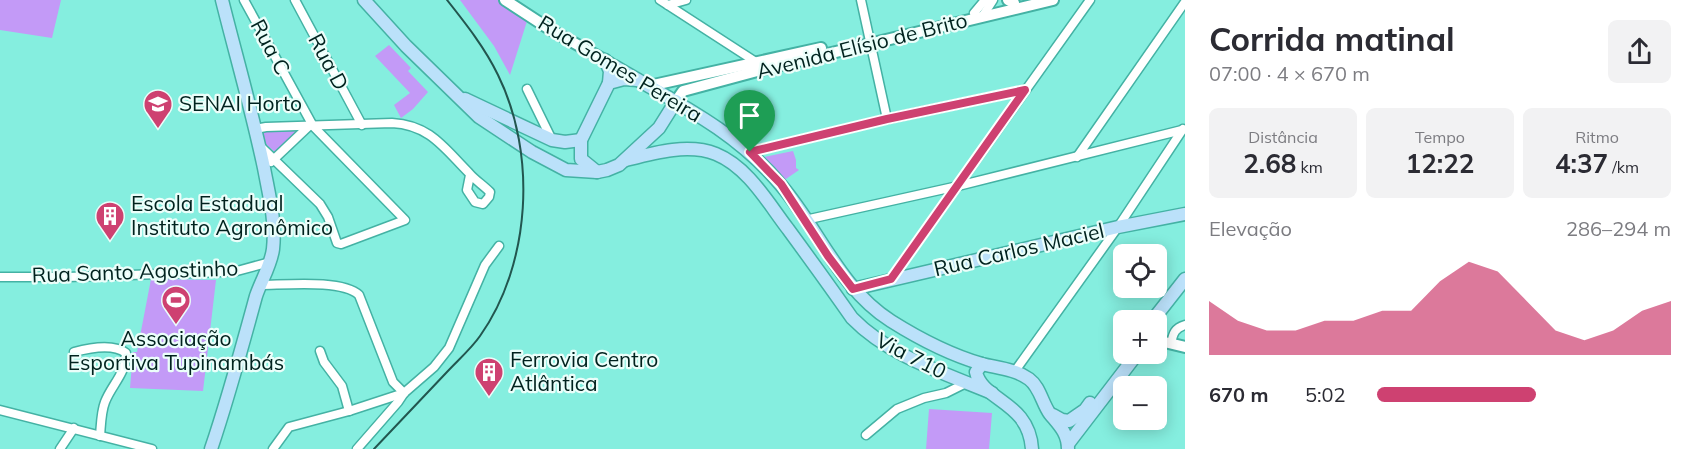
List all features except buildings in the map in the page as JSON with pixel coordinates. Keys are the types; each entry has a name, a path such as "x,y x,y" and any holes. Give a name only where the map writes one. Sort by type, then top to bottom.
{"main road":[{"path":"211,449 260,285 273,250 273,212 259,145 222,0"},
{"path":"364,0 406,46 479,117 532,152 567,170 597,172 613,168 626,160 659,128 676,101"},
{"path":"597,172 581,159 581,140 609,83 609,63"},
{"name":"Rua Gomes Pereira","path":"609,63 695,112 750,152 781,184 828,256 867,304 903,329 961,357 1015,371 1031,380 1048,412 1063,430 1069,447"},
{"path":"609,83 624,79 643,83"},
{"path":"456,96 552,140 565,142 581,140"},
{"name":"Via 710","path":"626,160 666,151 703,150 717,154 751,181 852,318 866,332 896,351 992,393"},
{"name":"Rua Carlos Maciel","path":"853,289 1118,227 1185,214"},
{"path":"1161,310 1182,284"},
{"path":"1166,310 1182,284"},
{"path":"982,364 976,376 992,393 1018,413 1026,424 1032,449"},
{"path":"1048,412 1062,420 1069,421 1076,418 1085,410 1120,364"},
{"path":"1069,447 1130,364"}],"street":[{"name":"Rua C","path":"244,0 311,126 405,220 341,244 337,243 328,217 320,204 274,159"},
{"name":"Rua D","path":"295,0 362,125"},
{"name":"Rua Gomes Pereira","path":"506,0 551,30 609,63"},
{"path":"664,2 686,0"},
{"path":"861,0 887,119"},
{"path":"982,10 993,0"},
{"name":"Avenida Elísio de Brito","path":"643,83 760,66 870,40 1011,2 1029,0"},
{"name":"Avenida Elísio de Brito","path":"982,10 1053,0"},
{"path":"891,279 1090,0"},
{"path":"664,2 760,66"},
{"path":"1077,157 1185,2"},
{"name":"Avenida Elísio de Brito","path":"676,101 683,92 760,66"},
{"path":"527,89 552,140"},
{"path":"750,152 887,119 1025,90"},
{"path":"255,129 392,123 412,126 440,142 470,175"},
{"path":"264,168 311,126"},
{"path":"805,219 958,186 1184,128"},
{"path":"1015,371 1118,227 1184,128"},
{"path":"259,145 274,159"},
{"path":"357,449 404,393 434,367 449,348 485,265 499,246"},
{"name":"Rua Santo Agostinho","path":"0,277 222,272 237,271 270,262"},
{"path":"260,285 333,285 354,291 359,295 393,382 404,393"},
{"path":"1171,344 1172,335 1177,327 1185,325"},
{"path":"1167,343 1185,347"},
{"path":"74,352 94,347 120,350 126,353 122,374 105,402 100,436"},
{"path":"320,351 324,362 342,386 349,411"},
{"path":"949,375 954,381 952,389"},
{"path":"866,435 897,409 966,383"},
{"path":"273,449 289,426 349,411 404,393"},
{"path":"0,410 152,449"},
{"path":"60,449 74,428"}],"shaded area":[{"path":"0,0 61,0 52,38 0,30"},
{"path":"460,0 499,0 528,18 510,75 494,46"},
{"path":"389,45 411,68 408,71 428,92 413,109 401,118 394,105 410,93 375,56"},
{"path":"295,128 302,130 275,152 262,141 260,133"},
{"path":"793,151 796,168 799,170 783,181 764,157"},
{"name":"Associação Esportiva Tupinambás","path":"151,279 216,280 203,391 130,388 133,352 137,352"},
{"path":"929,409 992,413 989,449 926,449"}],"railway":[{"path":"374,449 480,336 497,307 510,276 518,243 523,208 523,173 519,139 511,106 487,55 447,0"}],"place":[{"name":"SENAI Horto","path":"158,130"},
{"name":"Escola Estadual Instituto Agronômico","path":"110,242"},
{"name":"Associação Esportiva Tupinambás","path":"176,326"},
{"name":"Ferrovia Centro Atlântica","path":"489,398"}],"route":[{"path":"1025,90 891,279 853,289 828,256 781,184 750,152 887,119 1025,90"}]}
